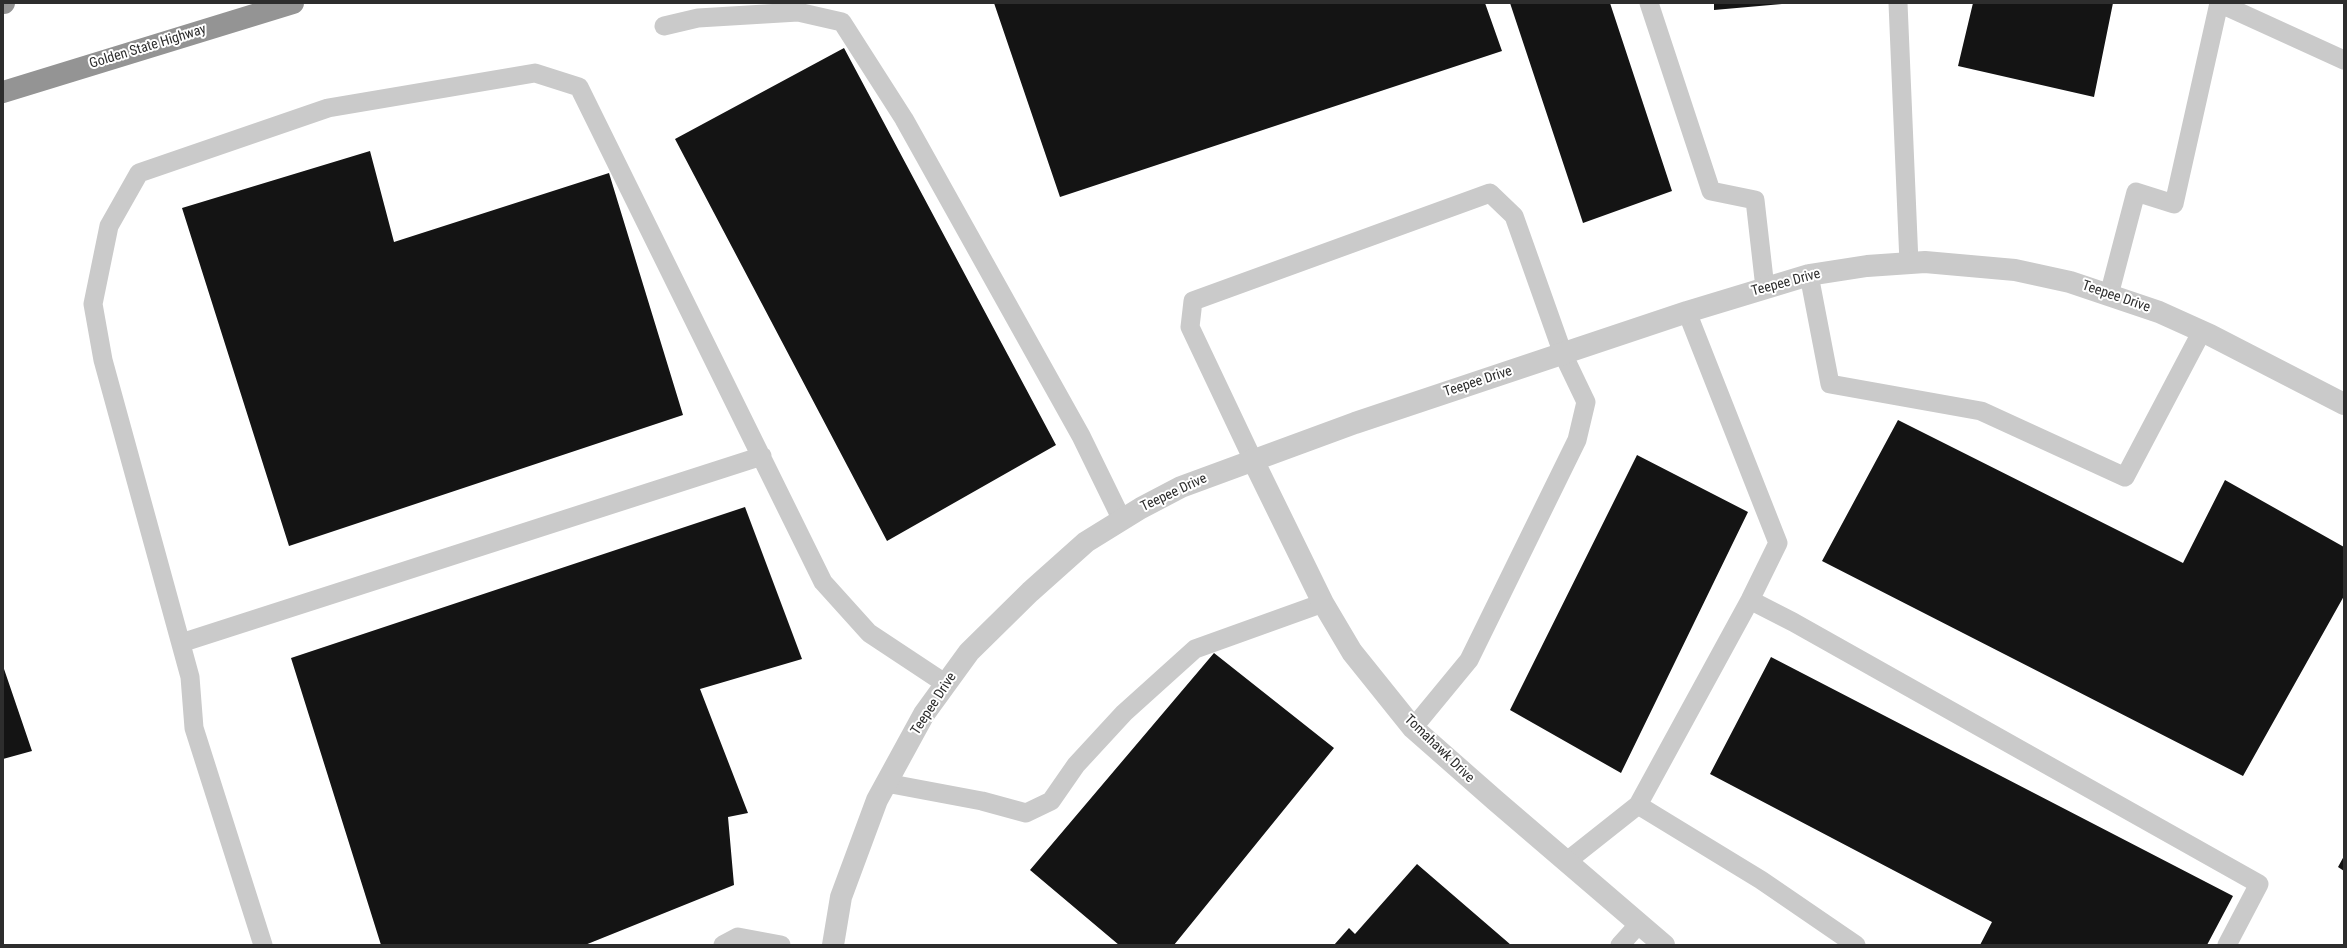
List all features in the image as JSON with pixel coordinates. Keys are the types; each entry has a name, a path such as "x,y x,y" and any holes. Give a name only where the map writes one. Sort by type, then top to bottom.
{"highway":[{"name":"Golden State Highway","path":"6,93 294,3"}],"street":[{"name":"Teepee Drive","path":"832,945 841,897 877,800 924,714 969,652 1030,592 1086,542 1122,520 1181,487 1355,423 1687,312 1809,275 1867,266 1925,262 2015,270 2070,282 2109,295 2159,312 2202,331 2344,404"},
{"name":"Tomahawk Drive","path":"1253,460 1323,603 1352,652 1413,728 1566,862 1664,945"}],"lane":[{"path":"1649,3 1711,191 1755,200 1765,288"},
{"path":"1898,3 1909,263"},
{"path":"2109,295 2136,192 2174,204 2219,3 2344,60"},
{"path":"664,26 698,18 798,12 842,22 912,133 1082,436 1122,520"},
{"path":"263,945 194,728 190,677 104,360 93,304 109,226 139,173 328,108 536,73 580,87 823,582 869,633 946,684"},
{"path":"1253,460 1190,327 1193,301 1490,193 1514,216 1563,354 1586,402 1577,440 1469,660 1413,728"},
{"path":"1809,275 1830,384 1981,410 2125,477 2202,331"},
{"path":"1566,862 1638,805 1750,600 1778,543 1687,312"},
{"path":"181,643 762,456"},
{"path":"1750,600 1800,626 2259,884 2227,945"},
{"path":"886,783 982,801 1026,813 1051,801 1076,765 1124,713 1195,649 1323,603"},
{"path":"1638,805 1761,880 1856,945"},
{"path":"1620,945 1639,924"},
{"path":"723,945 738,937 781,945"}],"building":[{"path":"994,3 1485,3 1502,51 1060,197"},
{"path":"1510,3 1610,3 1672,191 1583,223"},
{"path":"1714,3 1782,3 1782,4 1714,10"},
{"path":"1973,3 2113,3 2094,97 1958,66"},
{"path":"844,48 1056,445 887,541 675,139"},
{"path":"370,151 394,242 609,173 683,415 289,546 182,208"},
{"path":"1898,420 2183,563 2225,480 2344,547 2344,596 2243,776 1822,561"},
{"path":"1637,455 1748,512 1621,773 1510,710"},
{"path":"745,507 802,659 700,689 748,813 728,817 734,885 585,945 381,945 291,658"},
{"path":"1214,653 1334,748 1174,945 1119,945 1030,870"},
{"path":"1771,657 2233,896 2207,945 1980,945 1992,922 1710,774"},
{"path":"3,666 32,751 3,759"},
{"path":"2344,856 2344,871 2338,867"},
{"path":"1417,864 1511,945 1334,945 1349,928 1355,934"}]}
